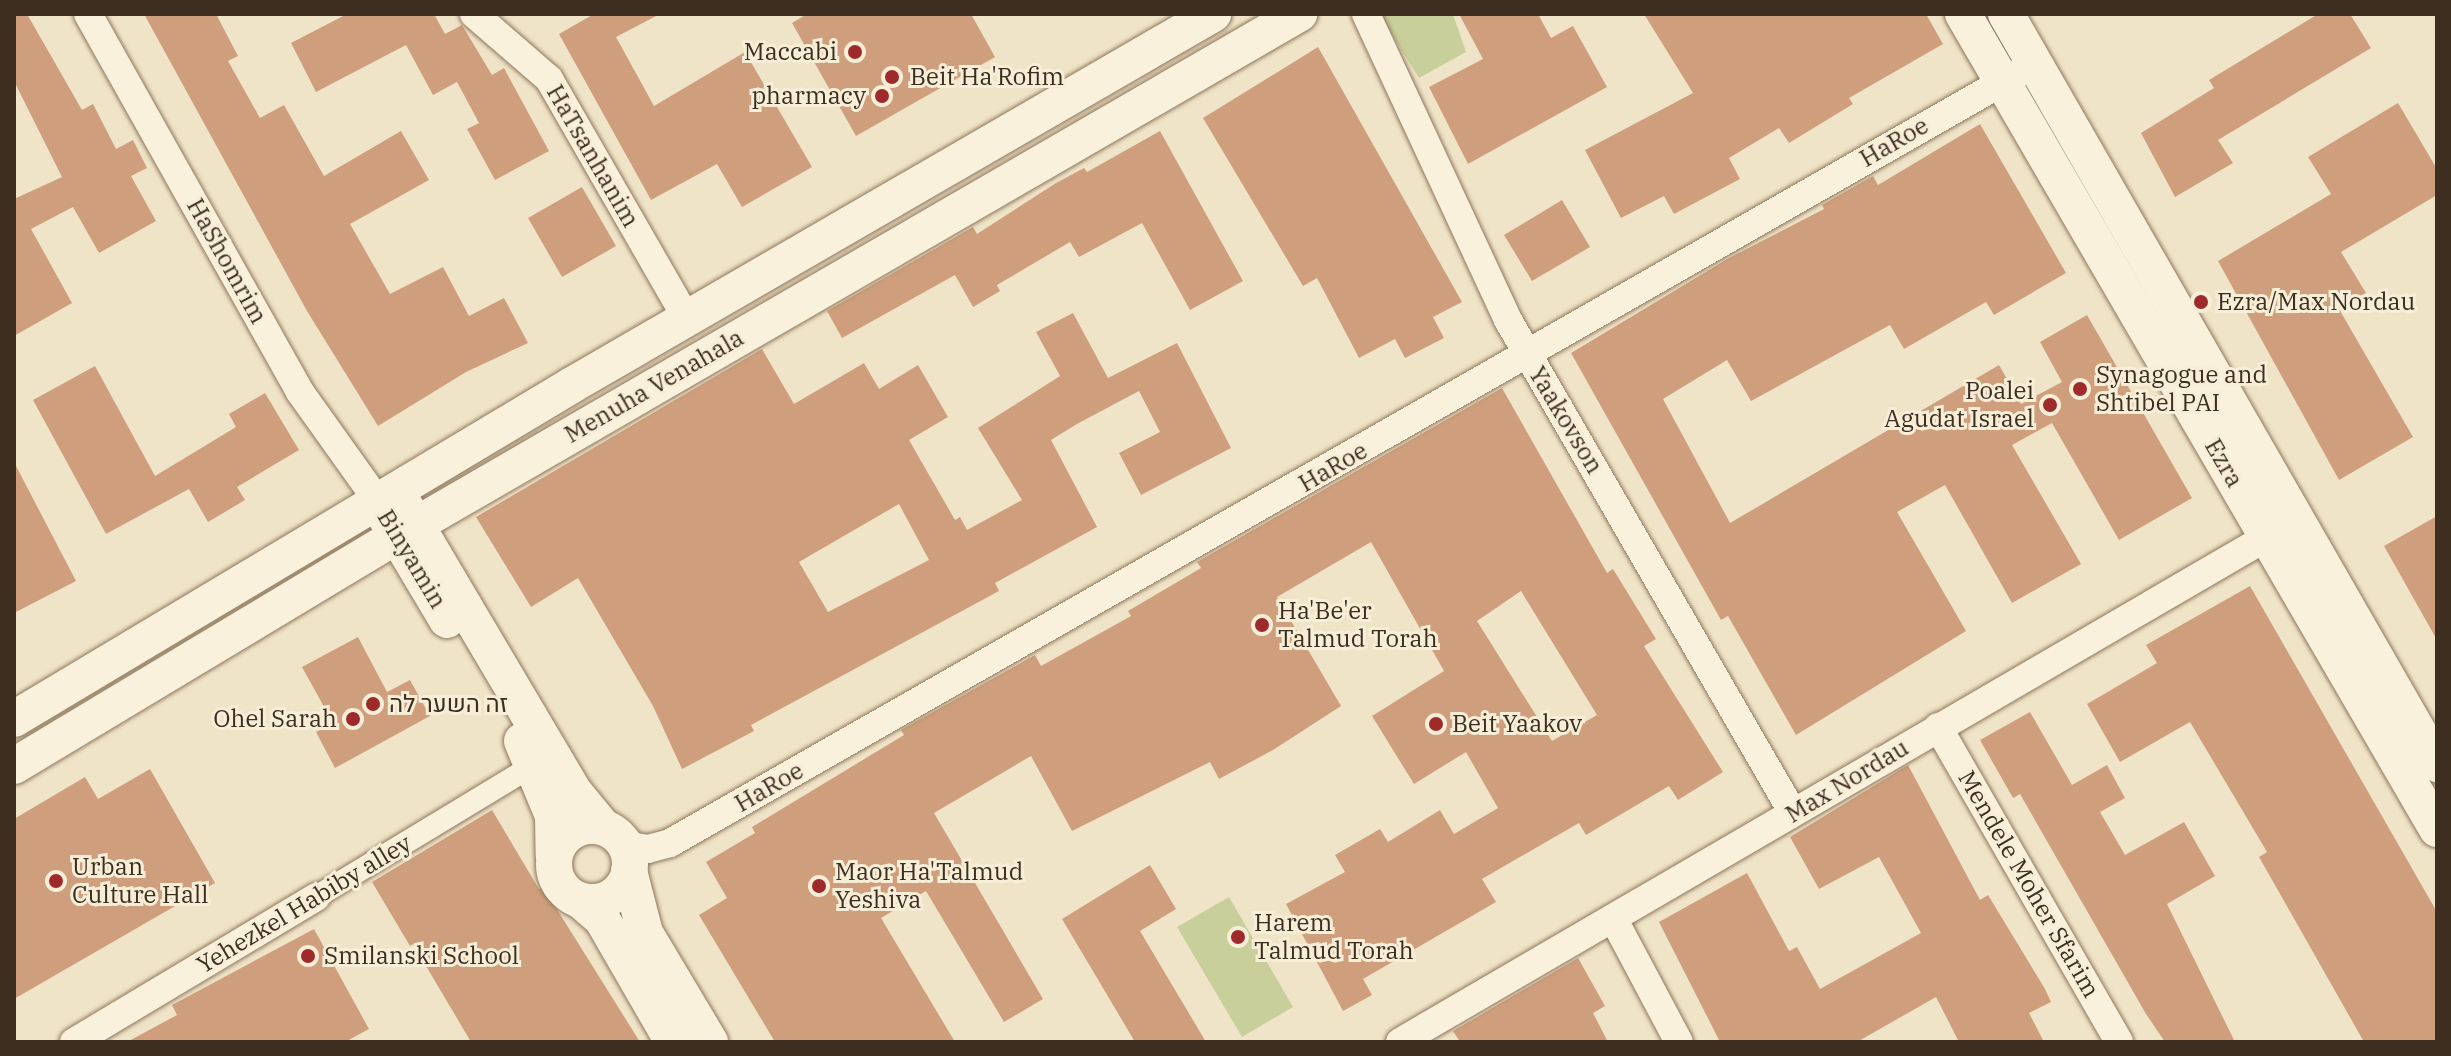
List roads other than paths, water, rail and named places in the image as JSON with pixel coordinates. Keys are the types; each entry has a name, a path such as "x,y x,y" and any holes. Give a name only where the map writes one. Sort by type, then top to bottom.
{"street":[{"name":"HaShomrim","path":"88,14 300,392 377,500"},
{"name":"HaTsanhanim","path":"474,14 549,79 687,319"},
{"name":"Menuha Venahala","path":"14,719 377,500 1213,14"},
{"name":"Menuha Venahala","path":"14,766 407,529 1299,14"},
{"name":"Yaakovson","path":"1366,14 1473,251 1528,357 1793,813"},
{"name":"Ezra","path":"1963,14 2000,80 2281,528 2437,764"},
{"name":"Ezra","path":"2006,14 2281,528 2437,829"},
{"name":"HaRoe","path":"619,848 648,849 670,843 1528,357 2000,80 2035,66"},
{"name":"Binyamin","path":"377,500 407,529 575,793 619,848 635,909 645,933 710,1042"},
{"name":"Max Nordau","path":"1400,1042 2281,528"},
{"name":"Binyamin","path":"407,529 534,765 553,816 554,855"},
{"name":"Mendele Moher Sfarim","path":"1938,727 2119,1042"},
{"name":"Yehezkel Habiby alley","path":"74,1042 534,765"},
{"path":"580,900 605,900 625,883 619,848 578,827 559,843 554,855 561,887 602,919 673,1042"},
{"path":"1613,918 1679,1042"}],"place":[{"name":"Maccabi","path":"855,52"},
{"name":"Beit Ha'Rofim","path":"892,77"},
{"name":"pharmacy","path":"882,96"},
{"name":"Ezra/Max Nordau","path":"2201,302"},
{"name":"Synagogue and Shtibel PAI","path":"2080,389"},
{"name":"Poalei Agudat Israel","path":"2050,405"},
{"name":"Ha'Be'er Talmud Torah","path":"1262,625"},
{"name":"זה השער לה","path":"373,704"},
{"name":"Ohel Sarah","path":"353,719"},
{"name":"Beit Yaakov","path":"1436,724"},
{"name":"Urban Culture Hall","path":"56,881"},
{"name":"Maor Ha'Talmud Yeshiva","path":"819,886"},
{"name":"Harem Talmud Torah","path":"1238,937"},
{"name":"Smilanski School","path":"308,956"}]}
